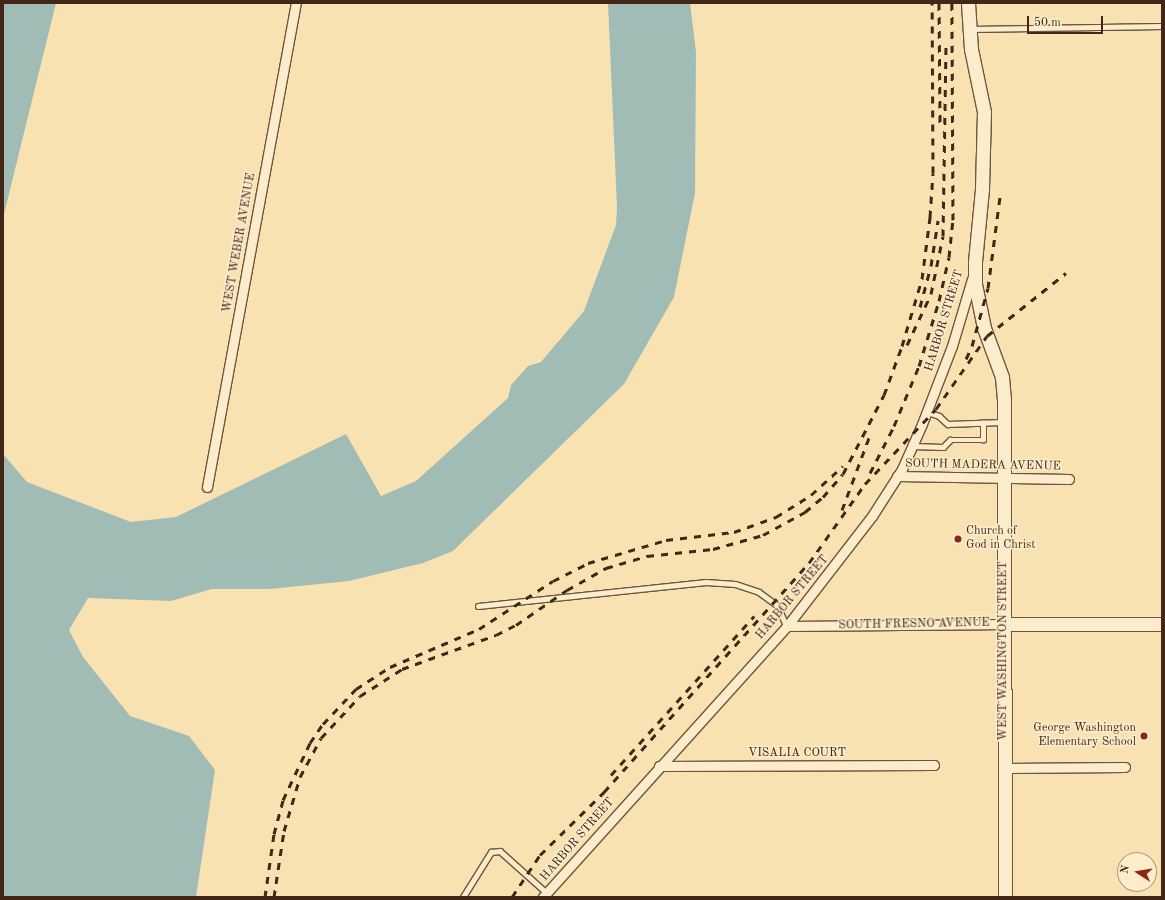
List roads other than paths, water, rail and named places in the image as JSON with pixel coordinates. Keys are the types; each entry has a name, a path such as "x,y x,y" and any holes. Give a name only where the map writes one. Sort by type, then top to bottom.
{"street":[{"name":"WEST WEBER AVENUE","path":"207,487 296,3"},
{"name":"WEST WASHINGTON STREET","path":"968,3 970,29 984,118 982,189 975,262 978,306 1002,377 1004,422 1003,624 1005,897"},
{"name":"HARBOR STREET","path":"548,896 659,766 787,626 872,516 897,476 913,446 927,412 961,318 975,262"},
{"name":"SOUTH MADERA AVENUE","path":"897,476 1069,479"},
{"name":"SOUTH FRESNO AVENUE","path":"787,626 1162,624"},
{"name":"VISALIA COURT","path":"659,766 934,765"},
{"path":"1004,768 1126,767"}],"lane":[{"path":"970,29 1012,30 1162,26"},
{"path":"927,412 939,416 948,424 1004,422"},
{"path":"913,446 944,447 950,440 983,440 983,423"},
{"path":"478,606 706,582 735,584 759,592 777,605 787,626"},
{"path":"463,897 491,852 500,852 548,896"}],"water":[{"path":"3,3 56,3 3,218"},
{"path":"608,3 690,3 696,52 695,193 674,297 624,384 453,551 423,563 349,581 270,589 212,589 171,601 88,598 69,630 83,657 130,716 189,736 215,770 196,897 3,897 3,454 27,482 131,522 176,517 346,434 381,496 416,481 508,398 511,385 528,366 541,362 584,311 616,225 617,207"}],"railway":[{"path":"274,897 284,831 300,777 321,738 360,696 402,669 496,635 516,625 567,590 606,568 647,556 713,549 763,535 805,512 823,497 843,474 884,395 902,346 922,279 930,217 933,173 932,3"},
{"path":"939,3 940,127"},
{"path":"870,473 894,426 919,366 939,301 949,257 953,220 952,3"},
{"path":"907,345 931,294 943,236 946,42"},
{"path":"966,359 972,346 988,288 1000,197"},
{"path":"920,307 931,266 938,221"},
{"path":"512,897 540,855 604,792 809,563 865,484 936,409 987,336 1066,273"},
{"path":"842,510 870,435"},
{"path":"265,897 274,834 283,800 310,743 323,724 356,689 390,667 479,629 553,581 588,563 666,540 734,532 776,517 811,495 843,466"},
{"path":"611,775 754,616"}],"place":[{"name":"Church of God in Christ","path":"958,539"},
{"name":"George Washington Elementary School","path":"1144,736"}]}
